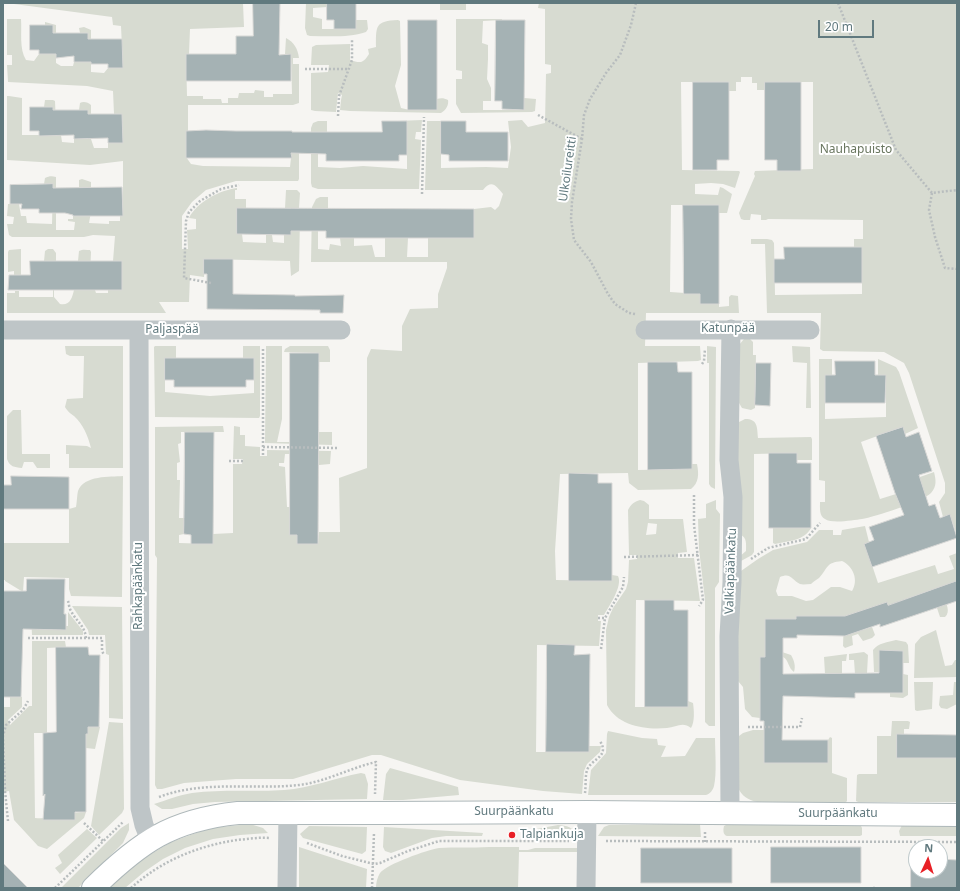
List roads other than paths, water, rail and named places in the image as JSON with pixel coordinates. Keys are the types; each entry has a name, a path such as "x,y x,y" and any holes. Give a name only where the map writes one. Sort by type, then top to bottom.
{"street":[{"name":"Katunpää","path":"643,323 731,329 810,330"},
{"name":"Valkiapäänkatu","path":"730,813 729,636 733,497 729,460 731,329"},
{"name":"Paljaspää","path":"3,330 341,330"},
{"name":"Rahkapäänkatu","path":"138,330 140,808 144,825 150,840"},
{"name":"Suurpäänkatu","path":"93,888 131,853 150,840 179,826 196,820 217,815 238,813 375,813 586,805 730,813 957,815"},
{"path":"586,805 586,888"},
{"path":"287,888 288,813"}],"place":[{"name":"Talpiankuja","path":"512,835"}],"park label":[{"name":"Nauhapuisto","path":"856,150"}]}
